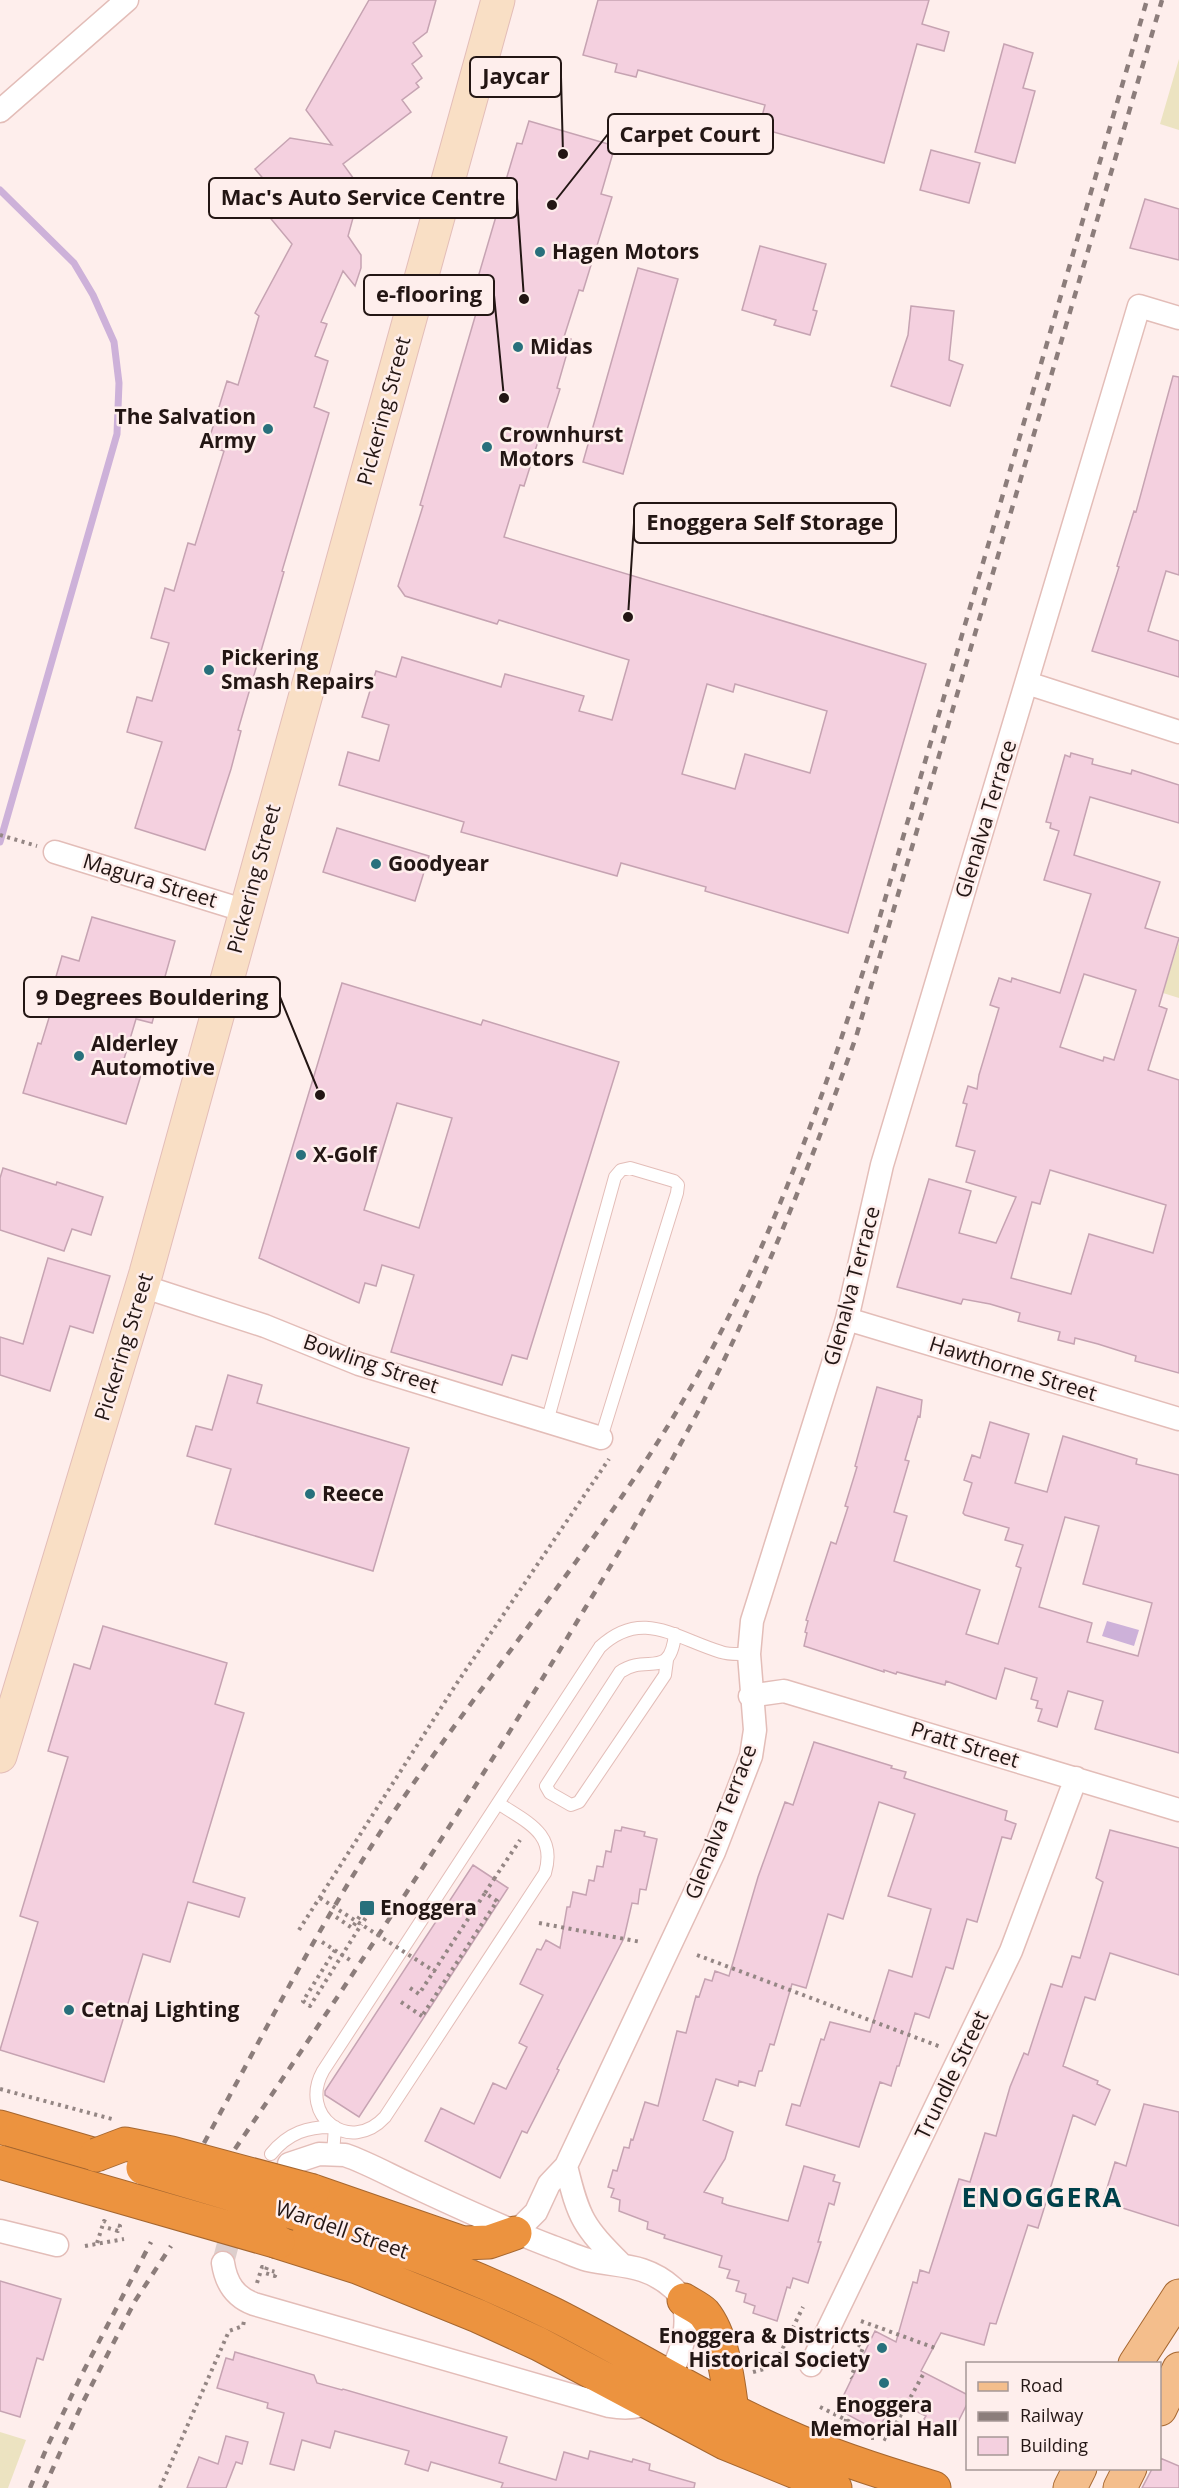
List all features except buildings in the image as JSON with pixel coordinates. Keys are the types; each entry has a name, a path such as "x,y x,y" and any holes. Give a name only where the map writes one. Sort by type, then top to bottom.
{"highway":[{"path":"0,2127 96,2155 125,2144 171,2153 306,2202 463,2243 489,2242 515,2233"},
{"name":"Wardell Street","path":"0,2162 270,2254 357,2267 478,2316 539,2344 725,2443 835,2488"},
{"name":"Wardell Street","path":"306,2202 368,2236 553,2314 732,2411 824,2452 934,2488"},
{"path":"684,2300 703,2312 713,2330 725,2366 732,2411"}],"main road":[{"name":"Pickering Street","path":"0,1756 142,1286 498,0"},
{"path":"1136,2362 1179,2296"},
{"path":"1161,2407 1179,2369"},
{"path":"1070,2488 1079,2470"},
{"path":"1120,2488 1129,2470"}],"street":[{"path":"0,111 127,0"},
{"name":"Glenalva Terrace","path":"515,2233 536,2212 549,2184 566,2166 714,1852 751,1756 755,1730 750,1696 749,1654 752,1621 847,1319 882,1165 1139,306 1179,318"},
{"path":"1027,683 1179,732"},
{"name":"Magura Street","path":"55,852 246,911"},
{"name":"Bowling Street","path":"142,1286 266,1326 359,1364 601,1438"},
{"name":"Hawthorne Street","path":"847,1319 1179,1419"},
{"name":"Pratt Street","path":"750,1696 784,1691 1179,1810"},
{"name":"Trundle Street","path":"811,2365 963,2055 1011,1951 1076,1778"},
{"path":"223,2263 225,2275 236,2294 254,2304 609,2406 630,2407 648,2403 668,2376 683,2345 684,2300 660,2279 621,2264 588,2260 515,2233 356,2159 333,2154 280,2159"},
{"path":"566,2166 576,2206 583,2222 600,2244 621,2264"},
{"path":"0,2230 57,2245"}],"lane":[{"path":"547,1422 615,1177 621,1170 630,1168 674,1181 678,1185 677,1194 601,1438"},
{"path":"498,1803 540,1833 548,1852 545,1873 385,2117 379,2124 362,2132 343,2131 326,2121 316,2102 318,2080 498,1803 600,1647 623,1630 636,1627 675,1634 724,1653 749,1654"},
{"path":"667,1660 650,1664 634,1664 620,1672 546,1786 550,1793 571,1805 579,1802 662,1680 667,1669 667,1660 673,1652 675,1634"},
{"path":"333,2154 335,2127"},
{"path":"280,2159 283,2141 299,2132 335,2127"}],"path":[{"path":"0,835 27,843"},
{"path":"299,1930 458,1683 562,1531 618,1443 601,1438"},
{"path":"410,1988 419,1994 520,1840"},
{"path":"401,2002 422,2016 497,1901 485,1893"},
{"path":"320,1898 434,1971"},
{"path":"335,1950 303,2001 310,2006 373,1906 368,1904 352,1928 336,1917"},
{"path":"539,1923 641,1942"},
{"path":"322,1942 350,1960"},
{"path":"697,1956 963,2055"},
{"path":"0,2089 113,2119"},
{"path":"97,2243 104,2221 120,2226 118,2231 108,2228"},
{"path":"85,2246 124,2239"},
{"path":"265,2273 275,2276 276,2272 270,2254"},
{"path":"776,2362 803,2307"},
{"path":"861,2321 934,2348"},
{"path":"160,2488 229,2331 243,2326"},
{"path":"852,2340 867,2347"},
{"path":"852,2378 863,2352 860,2344"},
{"path":"749,2373 764,2369"},
{"path":"820,2407 887,2440 925,2371"},
{"path":"846,2419 846,2428 858,2435"},
{"path":"864,2436 875,2438 878,2435"}],"shaded area":[{"path":"1179,59 1179,130 1160,124"},
{"path":"1179,942 1179,998 1163,993"},
{"path":"1107,1621 1139,1630 1134,1646 1102,1636"},
{"path":"0,2432 26,2440 8,2488 0,2488"}],"waterway":[{"path":"0,190 74,263 93,295 114,342 119,383 117,434 0,842"}],"tunnel":[{"path":"223,2263 229,2240 241,2217"}],"railway":[{"path":"204,2143 315,1940 387,1822 462,1715 579,1558 653,1450 717,1340 770,1228 836,1055 874,937 1147,0"},
{"path":"235,2149 457,1815 599,1585 702,1404 766,1269 822,1131 856,1037 1162,0"},
{"path":"30,2488 81,2376 151,2242"},
{"path":"44,2488 82,2404 135,2301 171,2246"}],"place":[{"name":"Jaycar","path":"563,154"},
{"name":"Carpet Court","path":"552,205"},
{"name":"Hagen Motors","path":"540,252"},
{"name":"Mac's Auto Service Centre","path":"524,299"},
{"name":"Midas","path":"518,347"},
{"name":"e-flooring","path":"504,398"},
{"name":"The Salvation Army","path":"268,429"},
{"name":"Crownhurst Motors","path":"487,447"},
{"name":"Enoggera Self Storage","path":"628,617"},
{"name":"Pickering Smash Repairs","path":"209,670"},
{"name":"Goodyear","path":"376,864"},
{"name":"Alderley Automotive","path":"79,1056"},
{"name":"9 Degrees Bouldering","path":"320,1095"},
{"name":"X-Golf","path":"301,1155"},
{"name":"Reece","path":"310,1494"},
{"name":"Enoggera","path":"367,1908"},
{"name":"Cetnaj Lighting","path":"69,2010"},
{"name":"Enoggera & Districts Historical Society","path":"882,2348"},
{"name":"Enoggera Memorial Hall","path":"884,2383"}],"district":[{"name":"ENOGGERA","path":"1042,2198"}]}
